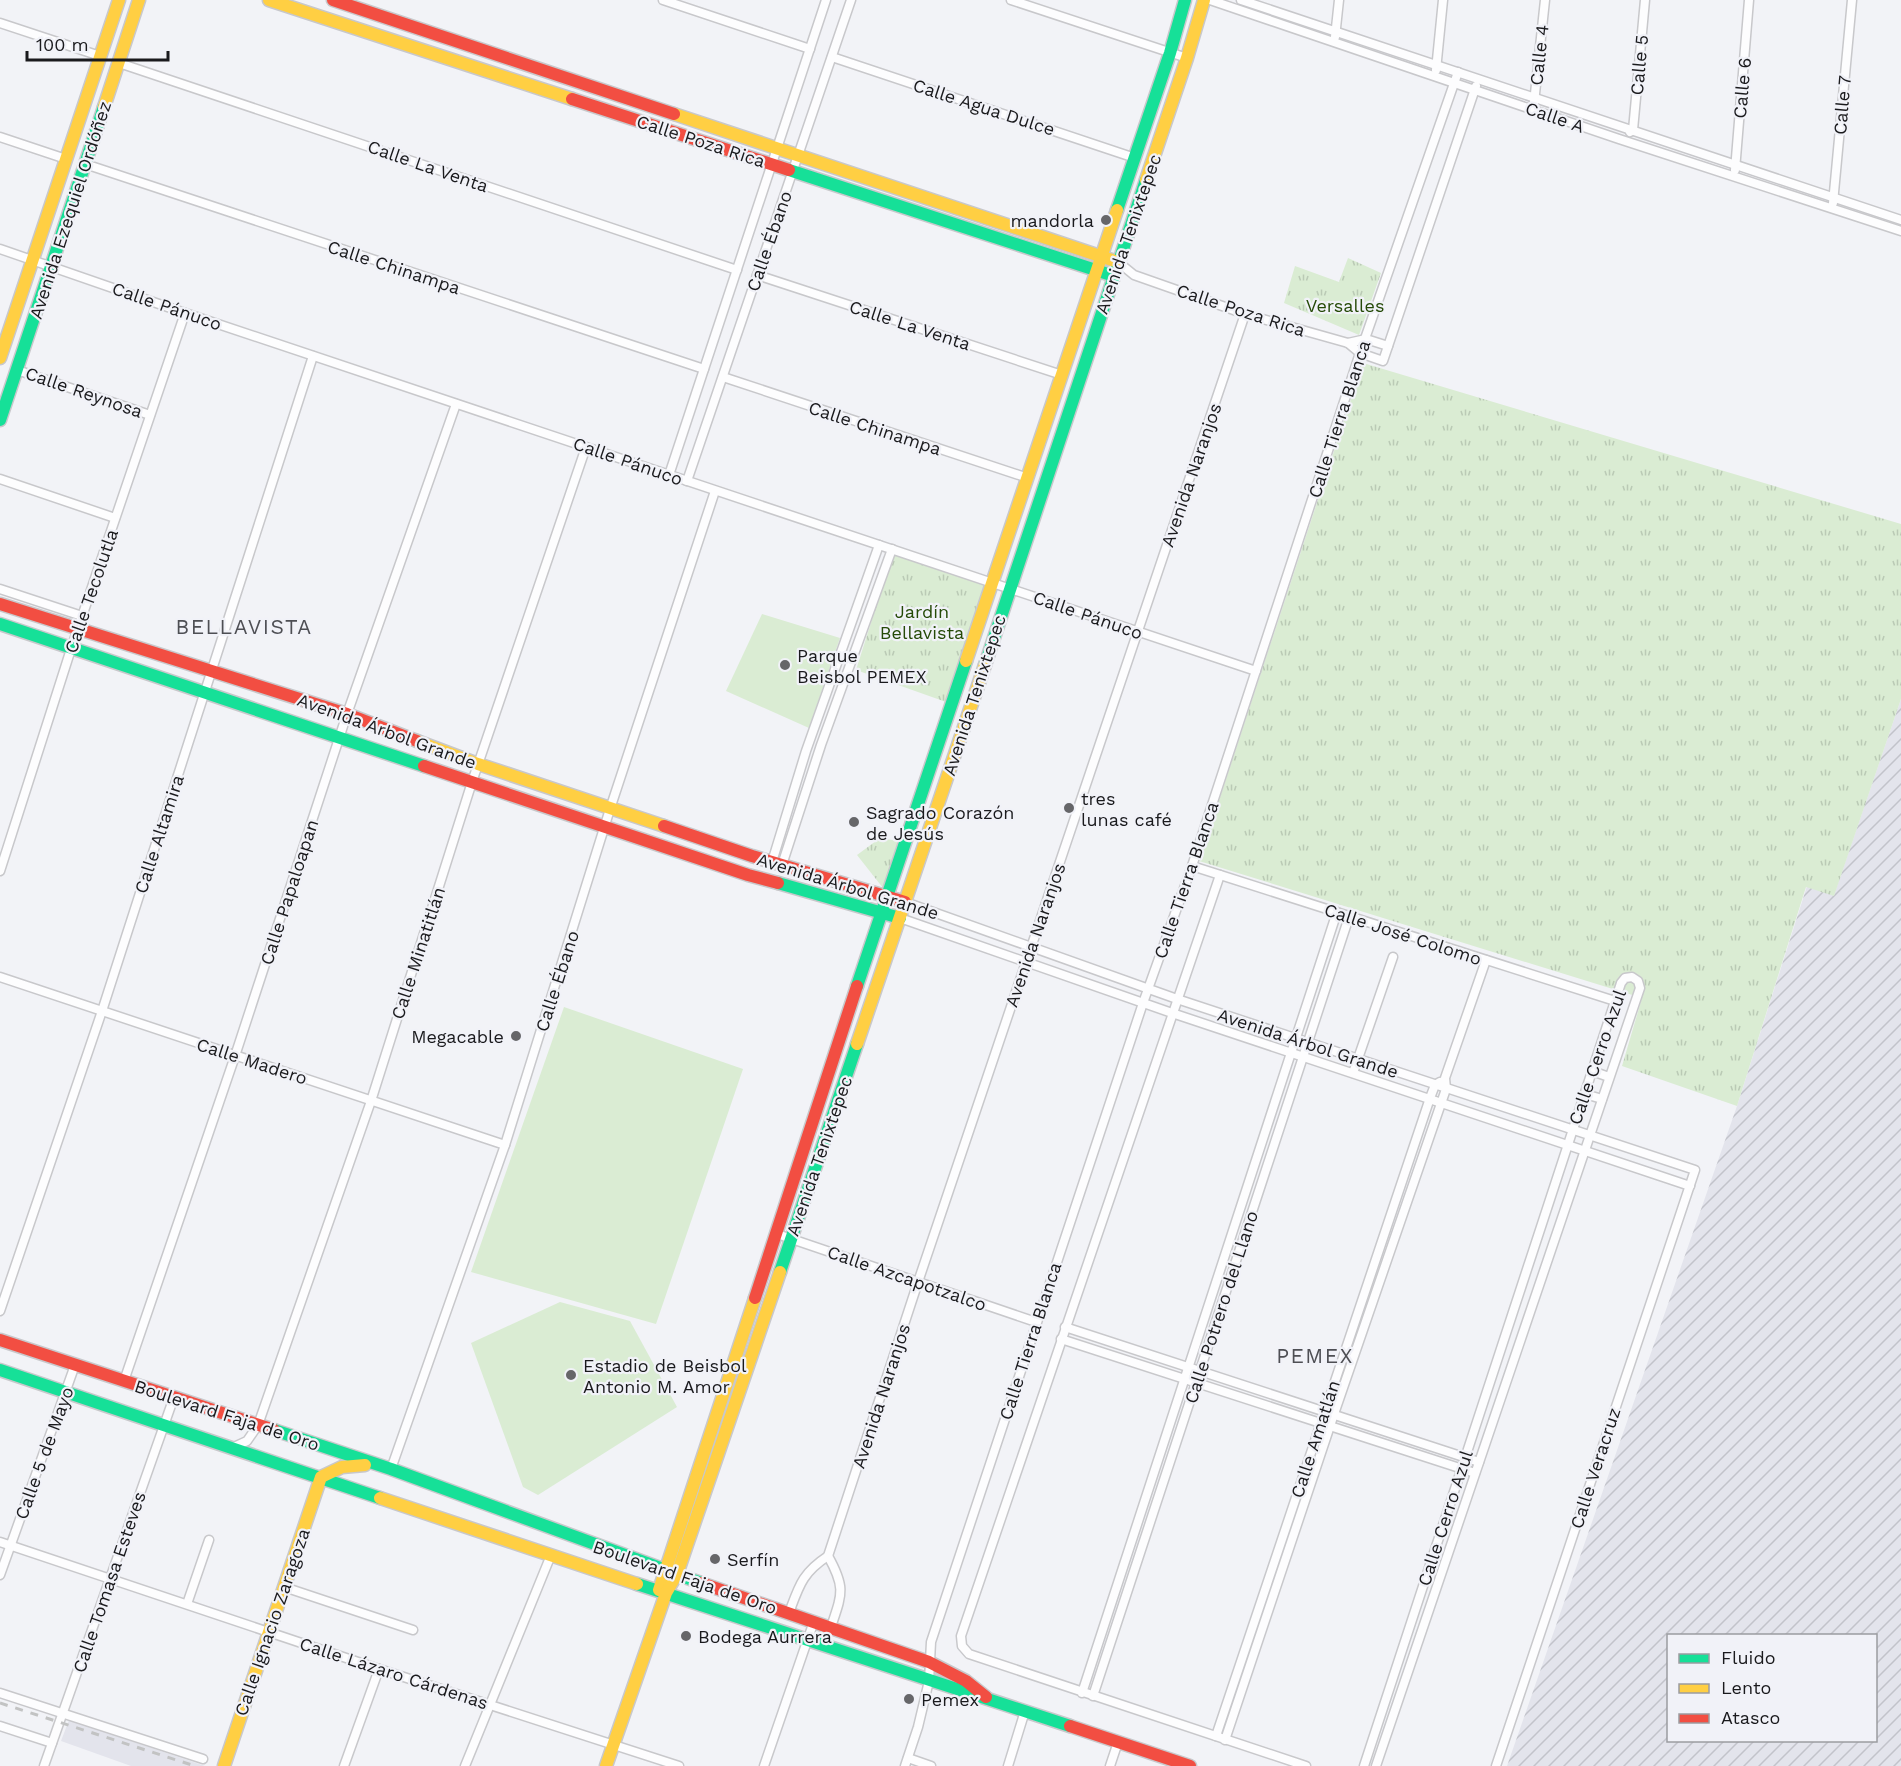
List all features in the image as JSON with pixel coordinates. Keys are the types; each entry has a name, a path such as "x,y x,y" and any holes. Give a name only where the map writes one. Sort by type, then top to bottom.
{"main road":[{"name":"Avenida Ezequiel Ordóñez","path":"0,358 119,0"},
{"name":"Avenida Ezequiel Ordóñez","path":"0,420 140,0"},
{"name":"Calle Poza Rica","path":"269,0 1114,276"},
{"name":"Calle Poza Rica","path":"333,0 1118,262"},
{"name":"Avenida Tenixtepec","path":"606,1766 663,1591 672,1573 731,1395 777,1234 887,896 1170,53 1185,0"},
{"name":"Avenida Tenixtepec","path":"731,1395 791,1239 900,918 1187,58 1204,0"},
{"path":"434,54 435,44 442,36"},
{"path":"472,66 478,58 479,49"},
{"name":"Avenida Árbol Grande","path":"0,604 80,622 212,671 347,714 478,764 610,809 777,864 905,902"},
{"name":"Avenida Árbol Grande","path":"0,624 748,875 900,918"},
{"path":"831,1070 846,1075"},
{"name":"Boulevard Faja de Oro","path":"0,1340 392,1470 672,1573 929,1662 977,1688 989,1700"},
{"name":"Boulevard Faja de Oro","path":"0,1370 989,1700"},
{"path":"321,1477 337,1468 355,1464 373,1465 392,1470"},
{"name":"Calle Ignacio Zaragoza","path":"224,1766 321,1477"},
{"path":"989,1700 1190,1766"}],"street":[{"path":"663,0 810,49"},
{"name":"Calle Ébano","path":"669,475 826,0"},
{"name":"Calle Ébano","path":"687,481 851,0"},
{"path":"1011,0 1187,58"},
{"name":"Calle A","path":"1210,0 1619,139 1901,231"},
{"name":"Calle A","path":"1241,0 1901,220"},
{"path":"1334,43 1339,0"},
{"path":"1436,77 1443,0"},
{"name":"Calle 4","path":"1534,110 1545,0"},
{"name":"Calle 5","path":"1633,130 1645,0"},
{"name":"Calle 6","path":"1735,177 1749,0"},
{"name":"Calle 7","path":"1832,209 1852,0"},
{"path":"0,23 100,56"},
{"name":"Calle Agua Dulce","path":"832,57 1135,158"},
{"name":"Calle La Venta","path":"119,63 736,270"},
{"name":"Calle Tierra Blanca","path":"906,1762 918,1727 929,1681 931,1642 1143,1003 1192,866 1360,353 1458,72"},
{"name":"Calle Tierra Blanca","path":"1360,353 1383,361 1478,79"},
{"path":"1619,139 1633,130"},
{"path":"0,137 66,159"},
{"name":"Calle Chinampa","path":"85,164 704,369"},
{"name":"Calle Pánuco","path":"0,249 1256,671"},
{"name":"Calle Poza Rica","path":"1118,262 1134,275 1245,314 1348,343 1360,353"},
{"name":"Calle La Venta","path":"757,275 1062,375"},
{"name":"Calle Poza Rica","path":"1114,276 1134,275"},
{"name":"Calle Tecolutla","path":"0,871 71,649 185,313"},
{"name":"Avenida Naranjos","path":"828,1556 918,1282 1245,314"},
{"path":"1365,339 1388,346"},
{"name":"Calle Poza Rica","path":"1348,343 1365,339"},
{"name":"Calle Altamira","path":"0,1311 102,1011 313,356"},
{"name":"Calle Reynosa","path":"17,370 150,415"},
{"name":"Calle Chinampa","path":"723,377 1028,478"},
{"name":"Calle Papaloapan","path":"124,1381 235,1056 347,714 456,404"},
{"name":"Calle Minatitlán","path":"234,1447 247,1441 258,1425 370,1101 472,782 586,447"},
{"path":"0,479 116,518"},
{"name":"Calle Ébano","path":"392,1470 505,1145 610,809 716,491"},
{"path":"777,864 806,751 879,545"},
{"path":"777,864 892,549"},
{"path":"0,589 80,622"},
{"name":"Calle José Colomo","path":"1192,866 1615,1001"},
{"path":"1220,875 961,1636 962,1646 969,1654 1306,1766"},
{"name":"Avenida Árbol Grande","path":"905,902 1177,999 1695,1170"},
{"name":"Calle Potrero del Llano","path":"1082,1693 1337,912"},
{"name":"Calle Potrero del Llano","path":"1093,1696 1349,916"},
{"name":"Avenida Árbol Grande","path":"900,918 1172,1013 1690,1186"},
{"path":"1353,1073 1392,957"},
{"name":"Calle Amatlán","path":"1225,1740 1330,1425 1446,1089 1445,1078 1486,960"},
{"name":"Calle Madero","path":"0,977 505,1145"},
{"name":"Calle Cerro Azul","path":"1364,1766 1621,983 1625,978 1632,977 1638,981 1640,988 1376,1766"},
{"path":"1316,978 1328,982"},
{"path":"1592,1071 1610,1077"},
{"path":"1435,1085 1445,1078"},
{"name":"Calle Amatlán","path":"1216,1737 1435,1085"},
{"path":"1584,1094 1602,1099"},
{"name":"Calle Veracruz","path":"1496,1766 1695,1170"},
{"name":"Calle Azcapotzalco","path":"777,1234 1036,1322"},
{"path":"1515,1305 1531,1310"},
{"path":"1065,1327 1479,1461"},
{"path":"1061,1339 1475,1473"},
{"name":"Calle 5 de Mayo","path":"0,1575 75,1365"},
{"name":"Calle Tomasa Esteves","path":"44,1766 174,1397"},
{"path":"187,1604 209,1540"},
{"name":"Calle Lázaro Cárdenas","path":"0,1542 679,1766"},
{"path":"465,1766 551,1554"},
{"path":"789,1613 806,1573 828,1556 839,1578 841,1589 840,1600 831,1627"},
{"path":"284,1587 413,1630"},
{"path":"764,1766 814,1621"},
{"path":"1411,1624 1422,1628"},
{"path":"344,1766 379,1668"},
{"path":"0,1693 203,1759"},
{"path":"1008,1766 1025,1712"},
{"path":"0,1726 52,1743"},
{"path":"1110,1766 1118,1742"},
{"path":"906,1762 932,1766"}],"shaded area":[{"path":"1901,699 1901,1766 1507,1766 1737,1106 1807,886 1834,895"},
{"path":"69,1720 205,1766 131,1766 61,1741"}],"green space":[{"name":"Versalles","path":"1348,258 1381,273 1359,335 1284,303 1295,266 1339,282"},
{"path":"1363,363 1901,524 1901,699 1834,896 1806,887 1737,1106 1622,1066 1642,998 1199,861"},
{"name":"Jardín Bellavista","path":"893,553 987,585 946,702 856,670"},
{"name":"Parque Beisbol PEMEX","path":"762,614 840,638 809,728 726,691"},
{"path":"880,838 898,841 883,888 857,855"},
{"path":"564,1007 743,1069 656,1324 471,1272"},
{"name":"Estadio de Beisbol Antonio M. Amor","path":"560,1302 630,1321 677,1407 538,1495 523,1487 471,1343"}],"railway":[{"path":"0,1703 195,1766"}],"traffic: fast":[{"path":"1117,210 1170,53 1185,0"},
{"path":"0,420 104,107"},
{"path":"789,170 1114,276"},
{"path":"985,665 1146,180"},
{"path":"0,624 424,766"},
{"path":"857,986 966,661"},
{"path":"778,883 900,918"},
{"path":"780,1272 857,1044"},
{"path":"0,1370 380,1498"},
{"path":"274,1430 391,1469 701,1583"},
{"path":"637,1584 1070,1726"}],"traffic: slow":[{"path":"0,358 119,0"},
{"path":"104,107 139,0"},
{"path":"269,0 572,99"},
{"path":"1146,180 1204,0"},
{"path":"674,114 1118,262"},
{"path":"966,661 1117,210"},
{"path":"857,1044 985,665"},
{"path":"417,741 478,764 664,826"},
{"path":"606,1766 666,1593 677,1574 780,1272"},
{"path":"659,1590 755,1298"},
{"path":"224,1766 321,1477 342,1467 365,1465"},
{"path":"380,1498 637,1584"}],"traffic: jam":[{"path":"333,0 674,114"},
{"path":"572,99 789,170"},
{"path":"0,604 347,714 417,741"},
{"path":"424,766 748,875 778,883"},
{"path":"664,826 752,856 905,902"},
{"path":"755,1298 857,986"},
{"path":"0,1340 274,1430"},
{"path":"701,1583 929,1662 966,1681 986,1697"},
{"path":"1070,1726 1190,1766"}],"place":[{"name":"mandorla","path":"1106,220"},
{"name":"Parque Beisbol PEMEX","path":"785,665"},
{"name":"tres lunas café","path":"1069,808"},
{"name":"Sagrado Corazón de Jesús","path":"854,822"},
{"name":"Megacable","path":"516,1036"},
{"name":"Estadio de Beisbol Antonio M. Amor","path":"571,1375"},
{"name":"Serfín","path":"715,1559"},
{"name":"Bodega Aurrera","path":"686,1636"},
{"name":"Pemex","path":"909,1699"}],"district":[{"name":"BELLAVISTA","path":"244,626"},
{"name":"PEMEX","path":"1315,1355"}]}
